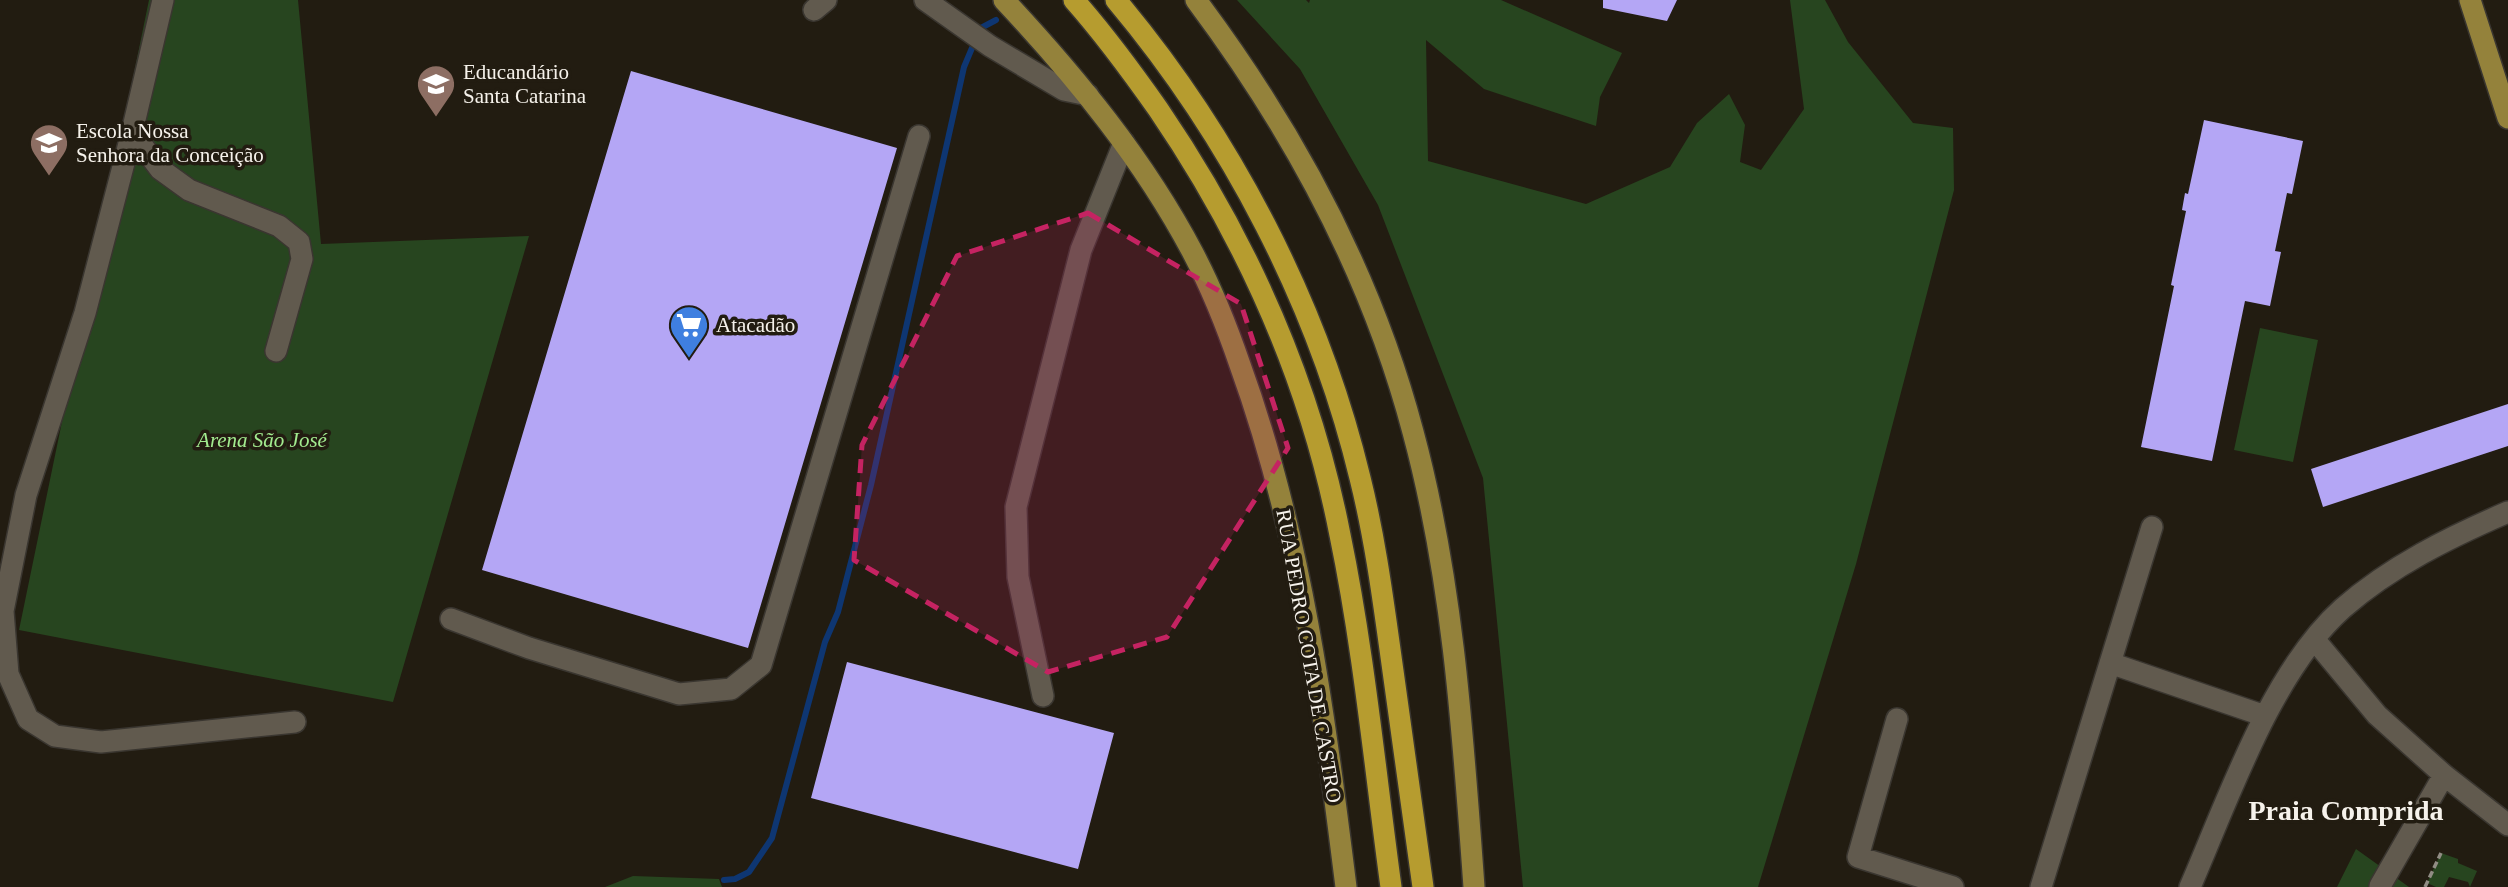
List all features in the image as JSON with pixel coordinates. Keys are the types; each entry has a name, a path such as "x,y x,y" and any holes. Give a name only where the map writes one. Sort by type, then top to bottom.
{"highway":[{"path":"1073,0 1137,80 1199,173 1226,218 1263,293 1295,369 1321,454 1340,535 1391,887"},
{"path":"1116,0 1182,86 1259,214 1288,273 1322,355 1345,421 1374,540 1423,887"}],"main road":[{"name":"RUA PEDRO COTA DE CASTRO","path":"1004,0 1088,95 1124,143 1194,254 1224,320 1273,467 1293,546 1311,643 1346,887"},
{"path":"1196,0 1235,52 1306,167 1365,289 1391,358 1413,432 1432,513 1458,689 1474,887"},
{"path":"2470,0 2508,118"}],"street":[{"path":"163,0 85,313 26,495 3,611 8,674 29,719 55,736 101,742 295,723"},
{"path":"816,0 814,10 826,0"},
{"path":"925,0 990,46 1064,90 1088,95"},
{"path":"132,132 160,169 189,190 279,226 299,242 302,260 276,351"},
{"path":"451,619 529,648 679,694 730,689 761,665 919,136"},
{"path":"1043,696 1018,577 1016,507 1082,250 1124,143"},
{"path":"2190,887 2265,716 2314,639 2341,610 2380,578 2428,550 2508,512"},
{"path":"2041,887 2152,527"},
{"path":"2314,639 2377,715 2444,775 2508,825"},
{"path":"2110,663 2265,716"},
{"path":"1897,719 1858,857 1953,887"},
{"path":"2380,886 2444,775"}],"path":[{"path":"2426,887 2441,853"}],"highlighted area":[{"path":"1088,213 1241,304 1288,448 1167,637 1048,672 854,560 862,445 957,256"}],"green space":[{"name":"Arena São José","path":"149,0 298,0 321,244 529,236 393,702 19,630"},
{"path":"1237,0 1306,0 1309,3 1310,0 1501,0 1622,53 1600,97 1596,126 1484,89 1426,40 1428,161 1586,204 1670,167 1697,123 1729,94 1745,125 1740,162 1761,170 1804,109 1790,0 1825,0 1848,42 1913,123 1953,128 1954,190 1856,564 1758,887 1523,887 1483,478 1378,205 1300,69"},
{"path":"2260,328 2318,340 2293,462 2234,450"},
{"path":"2356,849 2409,887 2337,887"},
{"path":"2441,853 2458,859 2458,863 2477,871 2470,887 2468,882 2449,877 2444,887 2427,883"},
{"path":"633,876 719,879 722,887 605,887"}],"building":[{"path":"1603,0 1677,0 1667,21 1603,8"},
{"name":"Atacadão","path":"631,71 897,148 748,648 482,570"},
{"path":"2204,120 2303,141 2292,194 2287,193 2275,251 2281,252 2270,306 2245,301 2212,461 2141,447 2174,286 2171,285 2186,211 2182,210 2185,193 2188,194"},
{"path":"2508,404 2508,446 2323,507 2311,469"},
{"path":"847,662 1114,733 1078,869 811,798"}],"waterway":[{"path":"979,29 996,20"},
{"path":"724,880 735,879 749,872 772,838 825,642 838,612 871,485 964,67 972,48"}],"place":[{"name":"Educandário Santa Catarina","path":"436,118"},
{"name":"Escola Nossa Senhora da Conceição","path":"49,177"},
{"name":"Atacadão","path":"689,359"}],"district":[{"name":"Praia Comprida","path":"2346,810"}]}
